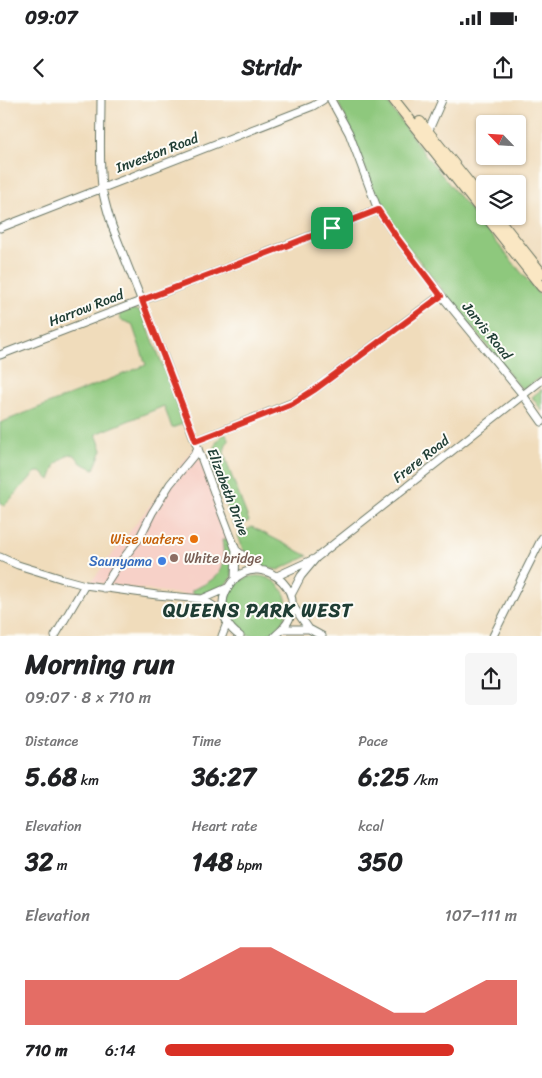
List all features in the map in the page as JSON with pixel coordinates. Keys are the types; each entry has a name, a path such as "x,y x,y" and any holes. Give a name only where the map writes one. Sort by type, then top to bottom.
{"main road":[{"path":"394,100 476,205"},
{"path":"402,100 476,192"},
{"path":"492,225 542,287"},
{"path":"503,225 542,274"}],"street":[{"name":"Elizabeth Drive","path":"101,100 102,188 112,226 142,300 236,550 235,578"},
{"name":"Investon Road","path":"0,228 313,106 323,100"},
{"name":"Jarvis Road","path":"332,100 349,133 378,210 441,296 542,422"},
{"path":"428,132 442,100"},
{"name":"Harrow Road","path":"0,355 378,210"},
{"path":"103,588 140,537 170,484 194,455 197,444 292,404 314,390 441,296"},
{"name":"Frere Road","path":"291,595 301,576 316,558 542,380"},
{"path":"493,636 542,538"},
{"name":"Elizabeth Drive","path":"236,550 260,570"},
{"path":"0,557 63,580 157,596 202,599 228,588"},
{"name":"Frere Road","path":"277,576 316,558"},
{"path":"240,636 227,623 222,604 224,595 235,578 247,572 260,570 277,576 286,584 291,595 290,618 283,629 275,636"},
{"path":"54,636 85,585"},
{"path":"202,599 223,612"},
{"path":"292,606 310,629 322,636"},
{"path":"222,636 227,623"},
{"path":"283,629 310,629"}],"shaded area":[{"path":"195,447 235,550 233,578 226,586 201,597 91,582"}],"green space":[{"path":"337,100 386,100 423,152 476,217 476,225 482,225 542,298 542,376 524,389 519,386 398,234 380,208 352,132"},
{"path":"133,309 139,311 144,317 185,423 172,428 164,406 96,434 102,450 94,469 81,463 75,455 69,454 56,464 50,480 41,472 36,472 4,506 0,503 0,423 146,365 132,324 121,320 119,314"},
{"path":"542,389 542,411 532,397"},
{"path":"226,434 229,441 224,452 249,521 235,527 211,466 216,443 221,436"},
{"path":"252,527 308,556 278,570 261,566 243,550 238,535"},
{"path":"228,539 233,551 232,577 224,586 202,594 192,594 192,590 209,582 219,572 223,559 222,540"},
{"path":"257,576 274,581 282,589 287,606 282,623 274,631 257,636 240,631 232,623 227,606 232,589 240,581"}],"place":[{"name":"Wise waters","path":"194,539"},
{"name":"White bridge","path":"174,558"},
{"name":"Saunyama","path":"162,561"}],"district":[{"name":"QUEENS PARK WEST","path":"258,610"}],"route":[{"path":"378,210 441,296 333,377 292,404 196,441 142,300 332,228 378,210"}]}
